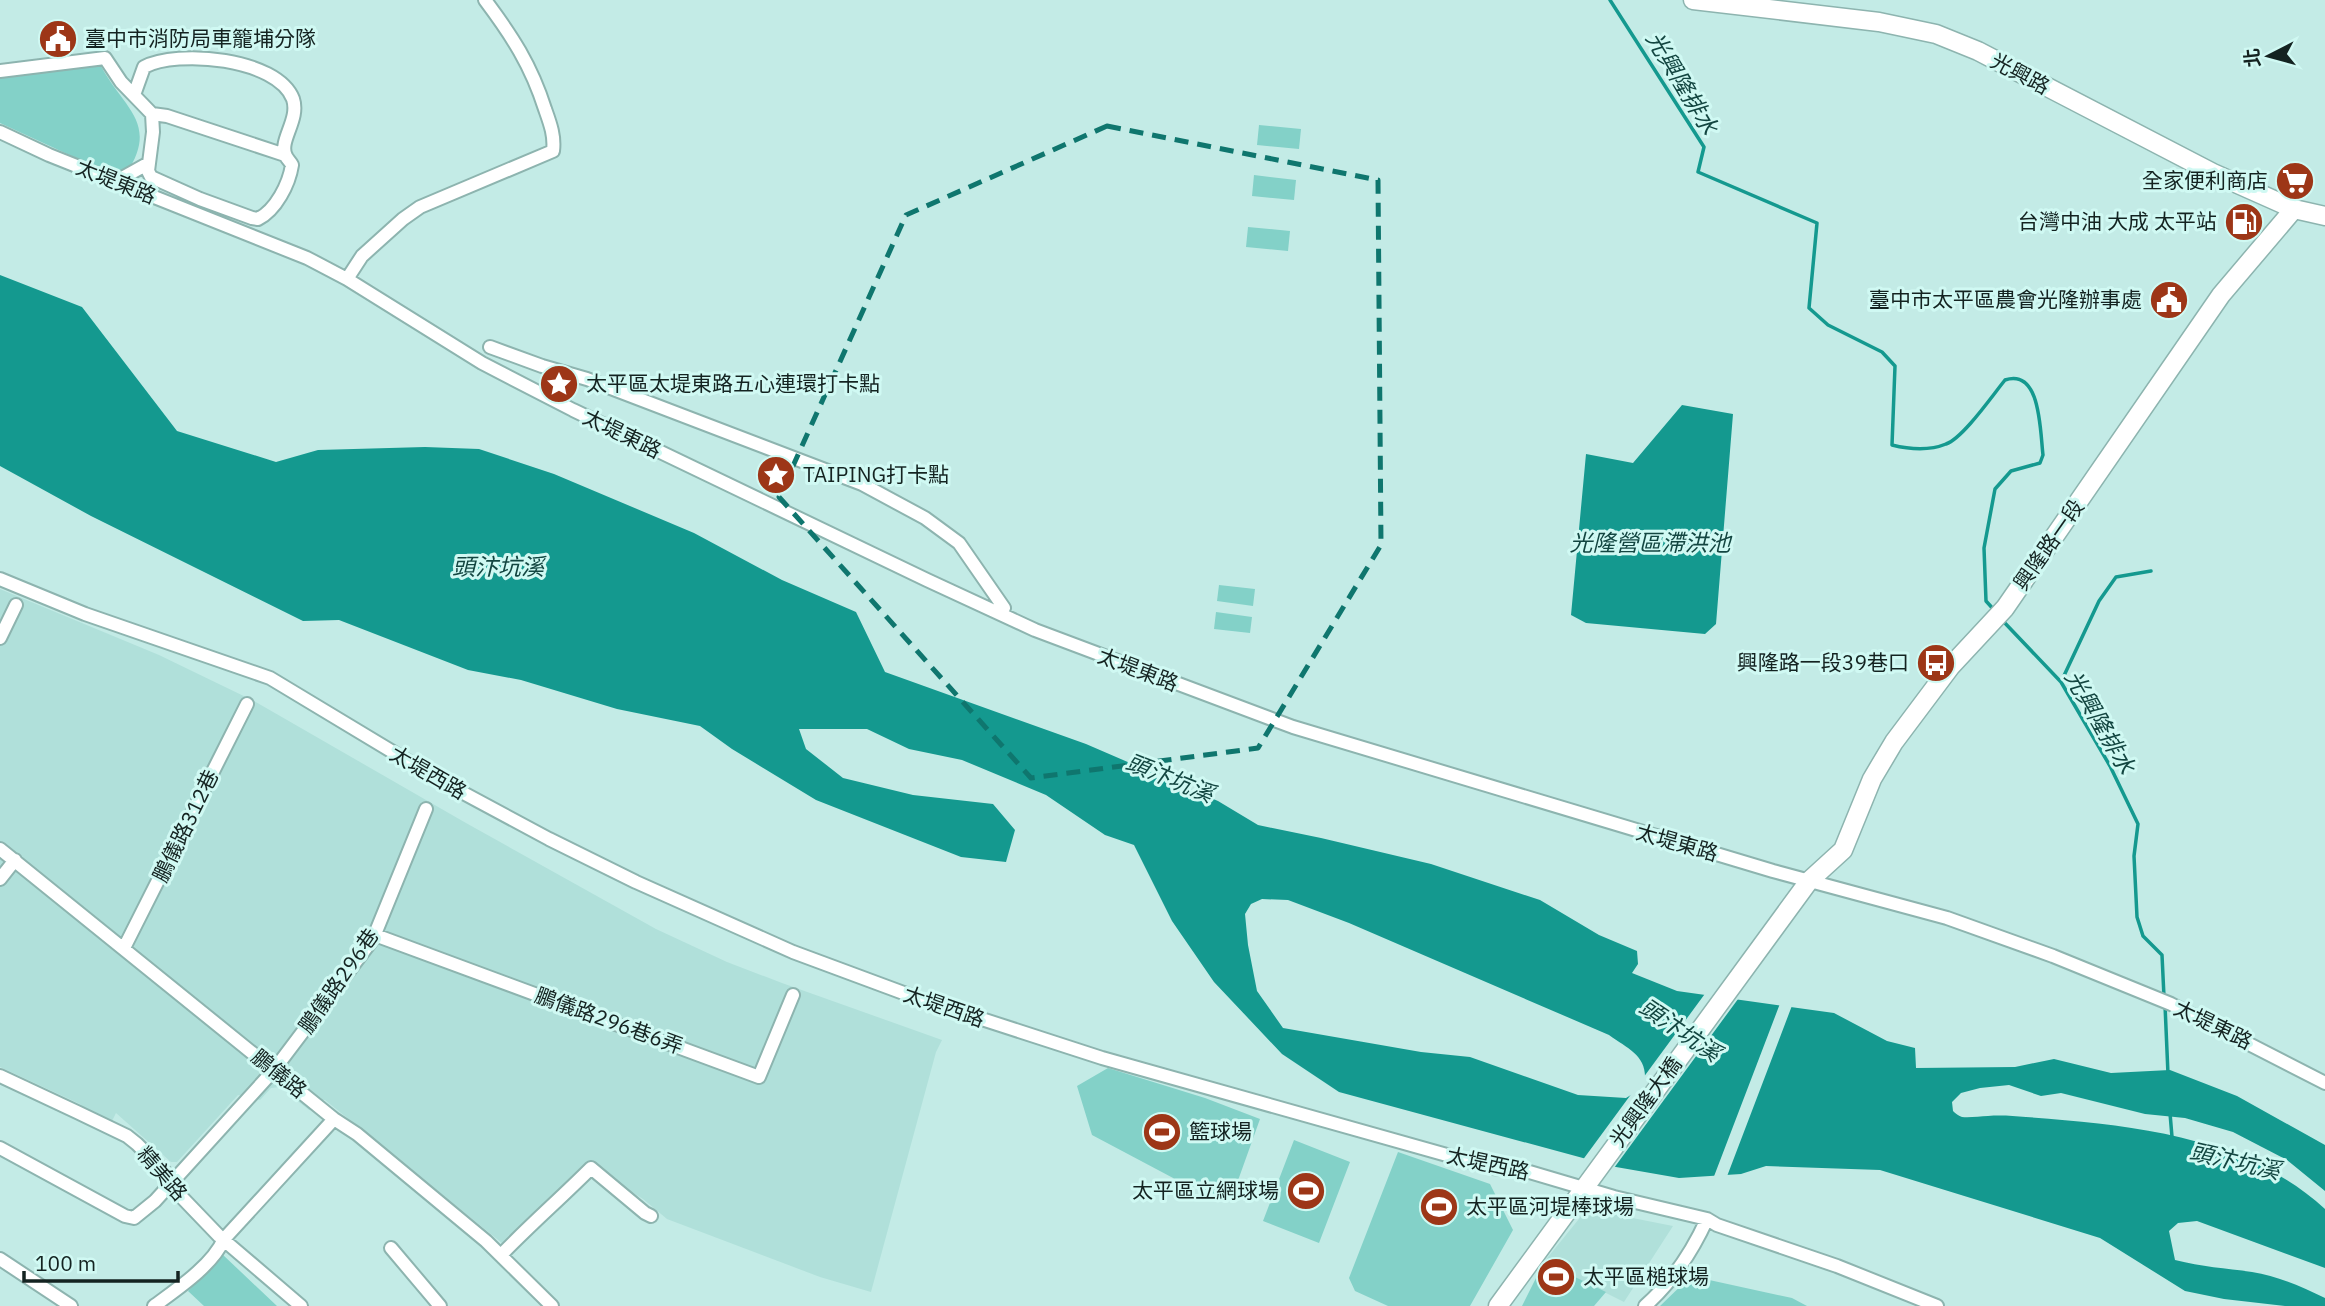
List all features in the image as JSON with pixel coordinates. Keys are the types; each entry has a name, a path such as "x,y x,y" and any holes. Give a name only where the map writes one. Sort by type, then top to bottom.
{"street":[{"path":"347,279 362,256 403,219 421,207 553,151 553,132 527,60 485,0"},
{"name":"光興路","path":"1693,0 1879,22 1936,34 1978,51 2213,173 2294,209 2325,216"},
{"path":"0,71 106,58 121,82 152,114 167,116 285,155 292,165 289,181 267,214 258,219 200,199 151,177 148,171 153,132 152,114"},
{"path":"134,95 144,67 155,61 184,59 252,66 271,75 293,100 295,118 286,137 285,155"},
{"name":"太堤東路","path":"0,132 49,155 119,180 307,258 347,279 482,363 573,410 1035,630 1293,727 1809,881 1947,918 2053,956 2171,1004 2325,1083"},
{"path":"119,180 149,163"},
{"name":"興隆路一段","path":"1809,881 1843,850 1871,779 1894,742 1951,666 2005,608 2221,295 2294,209"},
{"path":"490,346 542,366 587,379 862,484 925,518 959,543 1004,608"},
{"name":"太堤西路","path":"0,579 85,614 270,678 441,781 549,838 635,882 793,952 918,998 1102,1058 1493,1168 1527,1171 1707,1219 1717,1226 1837,1266 1937,1306"},
{"path":"0,638 16,605"},
{"name":"鵬儀路312巷","path":"124,948 247,704"},
{"name":"鵬儀路296巷","path":"0,1148 125,1216 134,1218 170,1185 274,1070 375,934 425,809"},
{"name":"鵬儀路","path":"0,849 334,1119 357,1134 501,1255 552,1306"},
{"path":"0,879 15,860"},
{"name":"光興隆大橋","path":"1498,1306 1809,881"},
{"name":"鵬儀路296巷6弄","path":"375,934 759,1077 793,995"},
{"name":"精美路","path":"0,1076 127,1136 166,1173 170,1185 224,1239 300,1306"},
{"path":"154,1306 186,1282 220,1249 224,1239 334,1119"},
{"path":"501,1255 536,1218 557,1202 591,1168 651,1216"},
{"path":"1645,1306 1681,1264 1707,1219"},
{"path":"391,1248 440,1306"},
{"path":"0,1259 65,1302"},
{"path":"47,1306 65,1302"}],"highlighted area":[{"path":"1107,126 1378,180 1381,545 1258,748 1031,778 779,497 906,215"}],"shaded area":[{"path":"101,66 128,105 139,128 140,142 126,174 115,176 0,123 0,77"},
{"path":"1259,125 1301,129 1299,149 1257,145"},
{"path":"1254,175 1296,180 1294,200 1252,196"},
{"path":"1248,227 1290,231 1288,251 1246,247"},
{"path":"1219,585 1255,589 1253,606 1217,601"},
{"path":"0,589 159,655 254,701 656,929 727,962 942,1040 936,1052 871,1292 820,1277 667,1219 643,1199 601,1173 592,1163 512,1251 325,1100 322,1100 321,1111 309,1110 280,1087 271,1088 260,1100 238,1095 177,1162 171,1162 116,1113 111,1123 90,1114 80,1104 0,1067"},
{"path":"1216,612 1252,617 1250,633 1214,629"},
{"path":"1108,1068 1205,1098 1260,1119 1231,1200 1175,1179 1092,1135 1077,1086"},
{"name":"太平區立網球場","path":"1294,1140 1350,1162 1319,1243 1263,1221"},
{"name":"太平區河堤棒球場","path":"1398,1152 1490,1184 1513,1230 1470,1306 1388,1306 1355,1291 1349,1278"},
{"path":"1587,1209 1673,1226 1624,1302 1544,1262"},
{"path":"222,1254 277,1306 204,1306 188,1291"},
{"name":"太平區槌球場","path":"1544,1262 1606,1292 1594,1306 1522,1306"},
{"path":"1691,1276 1792,1298 1807,1306 1660,1306"}],"water":[{"name":"頭汴坑溪","path":"0,275 82,307 177,431 276,462 318,450 425,447 479,449 554,474 694,533 782,580 856,612 885,672 1086,744 1218,801 1258,825 1431,864 1540,900 1599,935 1637,951 1638,964 1632,973 1677,991 1834,1013 1887,1041 1915,1048 1916,1068 2015,1067 2054,1059 2111,1073 2170,1070 2237,1096 2325,1145 2325,1191 2287,1160 2233,1132 2185,1118 2145,1114 2061,1093 2041,1096 2009,1085 1961,1093 1952,1102 1953,1111 1962,1117 2016,1116 2145,1130 2222,1149 2259,1165 2293,1184 2325,1209 2325,1268 2197,1221 2178,1223 2169,1231 2175,1260 2271,1276 2325,1298 2325,1306 2285,1306 2224,1299 2185,1291 2100,1238 1880,1170 1766,1166 1741,1174 1679,1178 1616,1167 1339,1092 1282,1054 1214,982 1172,921 1134,845 1105,835 1046,795 962,760 909,749 867,729 799,729 806,749 843,778 913,795 993,804 1015,830 1006,862 961,857 816,800 732,749 700,726 617,709 521,680 468,670 339,620 303,621 91,516 0,466","holes":["1262,899 1288,900 1349,923 1609,1035 1637,1055 1644,1068 1644,1087 1626,1098 1578,1095 1470,1057 1421,1052 1283,1028 1257,991 1245,914 1251,904"]},
{"name":"光隆營區滯洪池","path":"1682,405 1733,414 1716,624 1705,634 1586,623 1571,615 1586,454 1633,463"}],"pier":[{"path":"1707,991 1741,995 1615,1170 1582,1161"},
{"path":"1781,1001 1793,1003 1726,1179 1713,1179"}],"waterway":[{"name":"光興隆排水","path":"1610,0 1704,147 1698,172 1817,223 1809,308 1828,325 1882,352 1895,366 1892,445 1926,448 1953,440 1969,425 2005,380 2017,379 2026,383 2032,392 2039,418 2043,455 2040,463 2011,471 1995,489 1984,548 1986,601 1995,611"},
{"path":"2061,682 2099,601 2116,577 2151,571"},
{"name":"光興隆排水","path":"2002,620 2061,682 2110,766 2138,824 2134,856 2137,917 2143,936 2162,955 2164,997"},
{"name":"光興隆排水","path":"2165,1005 2168,1074"},
{"name":"光興隆排水","path":"2170,1113 2172,1137"}],"place":[{"name":"臺中市消防局車籠埔分隊","path":"58,39"},
{"name":"全家便利商店","path":"2295,181"},
{"name":"台灣中油 大成 太平站","path":"2244,222"},
{"name":"臺中市太平區農會光隆辦事處","path":"2169,300"},
{"name":"太平區太堤東路五心連環打卡點","path":"559,384"},
{"name":"TAIPING打卡點","path":"776,475"},
{"name":"興隆路一段39巷口","path":"1936,663"},
{"name":"籃球場","path":"1162,1132"},
{"name":"太平區立網球場","path":"1306,1191"},
{"name":"太平區河堤棒球場","path":"1439,1207"},
{"name":"太平區槌球場","path":"1556,1277"}]}
